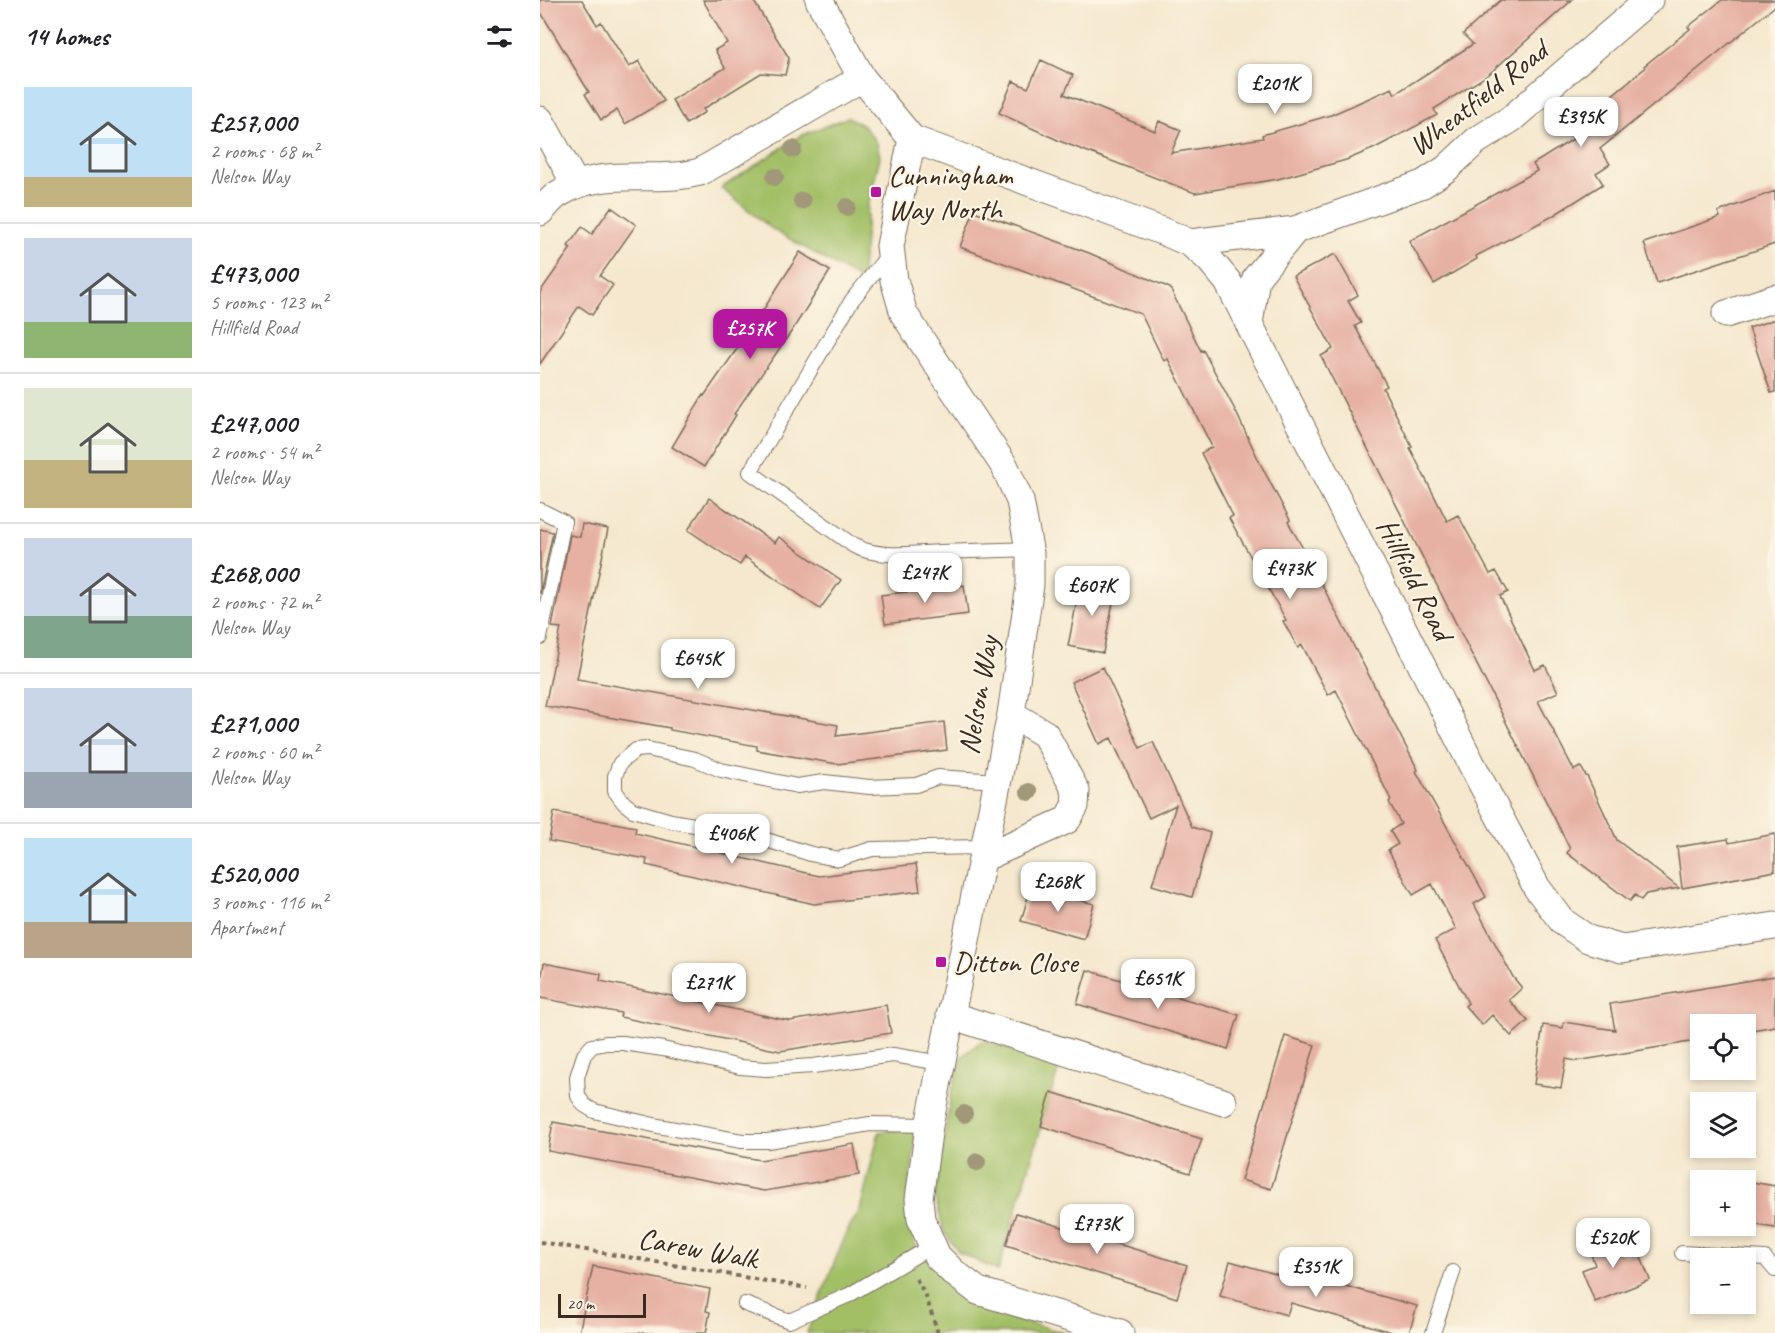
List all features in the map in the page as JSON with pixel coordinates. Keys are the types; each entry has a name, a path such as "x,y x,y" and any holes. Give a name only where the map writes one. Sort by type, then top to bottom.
{"street":[{"path":"819,0 862,78 912,139 1167,232 1190,243"},
{"name":"Wheatfield Road","path":"1190,243 1295,230 1423,184 1446,170 1476,141 1511,119 1649,0"},
{"path":"540,212 559,193 576,185 608,176 682,177 700,172 862,78"},
{"path":"540,120 576,185"},
{"name":"Nelson Way","path":"912,139 890,246 894,280 904,314 1005,467 1020,501 1030,549 1030,585 1011,714 929,1125 920,1199 921,1219 936,1256 978,1291 1120,1333"},
{"path":"1249,324 1256,278 1295,230"},
{"name":"Hillfield Road","path":"1190,243 1209,259 1228,282 1471,763 1537,888 1563,922 1588,939 1622,949 1775,926"},
{"path":"1726,314 1775,298"},
{"path":"983,852 1067,820 1075,806 1076,791 1045,734 1011,714"},
{"path":"950,1015 1223,1102"}],"lane":[{"path":"890,252 852,300 750,472 864,551 913,553 1030,549"},
{"path":"540,510 564,522 540,638"},
{"path":"983,852 872,849 839,859 747,834 671,821 633,810 615,791 615,776 620,763 627,757 636,750 647,749 695,759 721,770 797,786 824,782 869,787 916,785 938,777 997,781"},
{"path":"929,1125 870,1124 768,1142 742,1141 594,1112 584,1105 578,1096 577,1077 584,1055 592,1046 606,1043 663,1049 740,1067 790,1068 893,1055 941,1063"},
{"path":"745,1304 789,1322 849,1295 932,1246"},
{"path":"1682,1253 1765,1258 1775,1270"},
{"path":"1433,1333 1453,1272"}],"path":[{"name":"Carew Walk","path":"540,1242 849,1295"}],"green space":[{"path":"848,117 864,126 877,143 880,157 868,206 861,280 772,229 721,188 800,136"},
{"path":"981,1041 1060,1064 998,1271 958,1252 944,1232 935,1197 951,1093 962,1057"},
{"path":"917,1127 906,1215 916,1246 948,1284 994,1313 1065,1333 807,1333 845,1235 860,1210 879,1132"}],"building":[{"path":"540,0 582,0 597,25 601,22 629,67 639,61 664,101 625,124 617,110 601,120 585,94 589,92 540,11"},
{"path":"703,0 753,0 789,58 785,75 761,73 703,109 705,112 686,124 672,100 725,68 715,50 727,43"},
{"path":"1501,0 1572,0 1488,75 1434,109 1437,115 1375,148 1346,160 1278,179 1195,193 1062,142 999,113 1013,81 1028,88 1041,60 1073,75 1064,94 1155,131 1159,121 1181,130 1171,153 1263,138 1262,135 1331,115 1392,88 1395,94 1473,44 1463,34"},
{"path":"1722,0 1775,0 1775,6 1600,149 1610,164 1596,173 1603,184 1551,217 1476,256 1477,259 1434,284 1409,241 1537,171 1533,164 1602,121 1594,110"},
{"path":"1775,191 1775,244 1657,283 1644,243 1720,217 1718,212"},
{"path":"611,207 636,225 600,276 613,285 592,315 579,306 540,364 540,292 571,248 568,246 582,227 592,234"},
{"path":"974,211 1089,253 1170,288 1201,351 1203,350 1235,410 1290,520 1288,522 1322,582 1418,770 1416,771 1486,897 1474,904 1513,977 1522,988 1509,1000 1528,1021 1511,1036 1492,1015 1482,1025 1465,1006 1468,1003 1435,940 1456,929 1432,884 1413,895 1388,850 1398,844 1390,831 1401,824 1389,802 1391,800 1336,690 1328,695 1302,645 1298,648 1283,621 1286,620 1229,518 1233,516 1201,453 1212,447 1168,359 1164,361 1141,314 960,247"},
{"path":"800,252 830,271 734,414 736,415 704,467 672,447 703,395 753,326"},
{"path":"1335,254 1358,295 1348,301 1361,323 1355,326 1387,386 1383,388 1447,521 1458,515 1490,574 1496,571 1508,592 1500,596 1535,670 1545,665 1558,692 1538,701 1574,770 1581,767 1587,776 1617,840 1679,888 1646,894 1641,900 1635,895 1630,901 1567,853 1570,849 1321,356 1333,349 1293,276"},
{"path":"1775,319 1775,392 1771,393 1749,328"},
{"path":"709,498 775,543 779,537 841,580 820,609 745,557 740,565 688,530"},
{"path":"582,524 608,529 577,679 838,725 836,736 944,722 947,750 837,764 757,750 757,746 670,730 670,728 545,706 561,628 552,627 570,535 580,537"},
{"path":"540,529 553,532 540,594"},
{"path":"1081,580 1116,587 1103,653 1068,646"},
{"path":"964,585 968,614 885,624 881,595"},
{"path":"1103,667 1140,748 1153,742 1192,827 1210,833 1192,897 1152,885 1176,805 1149,818 1111,738 1099,744 1071,682"},
{"path":"554,812 636,827 635,833 819,876 916,864 920,891 814,904 646,865 647,859 549,841"},
{"path":"1775,834 1775,871 1682,888 1677,847 1728,839 1729,843"},
{"path":"1031,887 1094,904 1084,939 1021,921"},
{"path":"544,963 601,974 600,981 790,1021 886,1005 891,1033 780,1051 620,1017 621,1013 540,998"},
{"path":"1087,970 1239,1015 1228,1049 1077,1004"},
{"path":"1775,976 1775,1026 1756,1029 1756,1014 1690,1014 1690,1042 1577,1061 1566,1059 1561,1088 1534,1084 1543,1025 1563,1028 1564,1022 1615,1030 1610,1004"},
{"path":"1285,1036 1315,1045 1271,1189 1241,1180"},
{"path":"1051,1092 1202,1139 1190,1173 1041,1126"},
{"path":"553,1122 760,1160 854,1144 859,1175 764,1191 548,1151"},
{"path":"1756,1183 1775,1186 1775,1228 1756,1225"},
{"path":"1016,1213 1187,1265 1177,1298 1006,1245"},
{"path":"1615,1233 1623,1256 1638,1250 1650,1280 1595,1302 1582,1270 1595,1265 1587,1243"},
{"path":"1230,1261 1318,1286 1320,1279 1417,1306 1409,1333 1395,1333 1291,1303 1287,1315 1220,1296"},
{"path":"593,1266 710,1289 706,1311 710,1312 706,1333 579,1333"}],"place":[{"name":"Cunningham Way North","path":"876,192"},
{"name":"Ditton Close","path":"941,962"}]}
